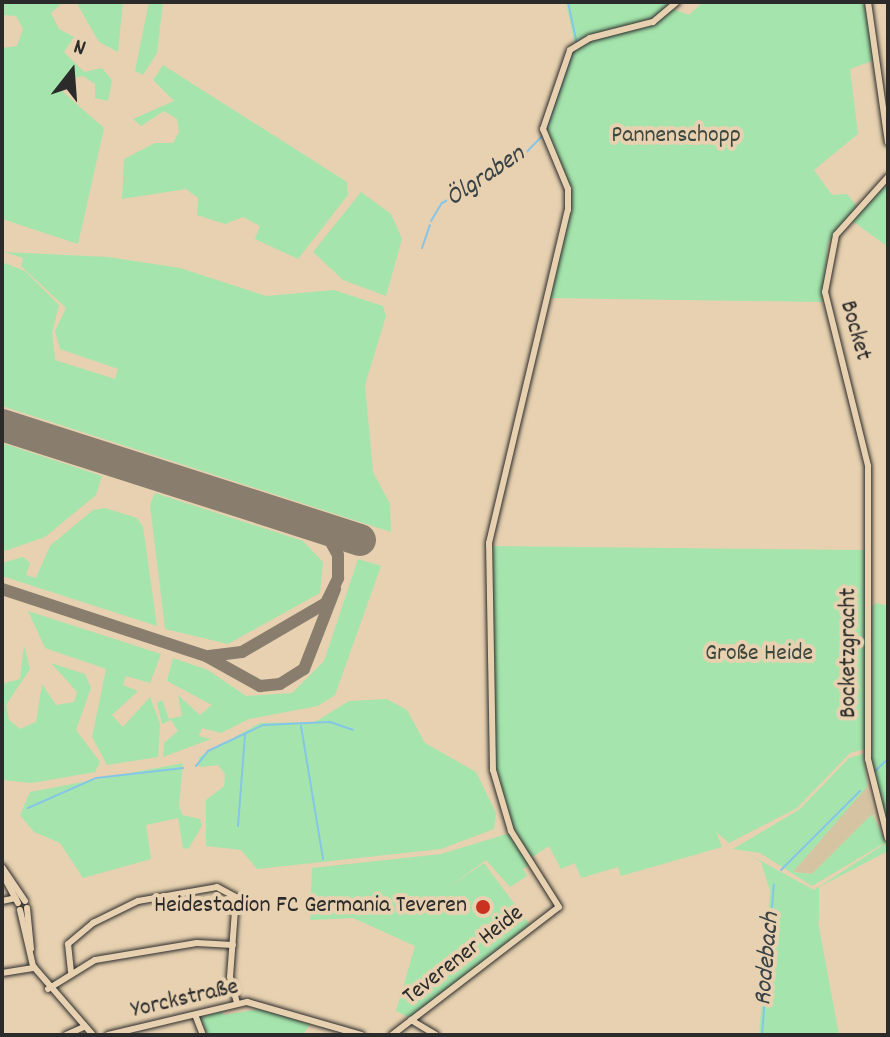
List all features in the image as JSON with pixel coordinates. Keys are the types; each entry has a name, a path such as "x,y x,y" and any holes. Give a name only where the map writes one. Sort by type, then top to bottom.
{"street":[{"name":"Teverener Heide","path":"392,1035 559,907 511,831 489,745 488,560 568,210 566,180 543,129 573,46 653,22 677,2"},
{"path":"868,2 888,143"},
{"name":"Bocket","path":"868,466 825,292 836,235 888,177"},
{"name":"Bocketzgracht","path":"868,466 868,759 888,839"},
{"path":"2,867 22,906 35,968 48,989 93,1035"},
{"path":"2,873 22,906"},
{"path":"71,972 67,946 87,927 138,901 192,888 218,887 235,894 230,977 237,1003"},
{"path":"2,901 22,906"},
{"path":"48,989 95,960 184,944 233,945"},
{"path":"2,973 35,968"},
{"name":"Yorckstraße","path":"108,1035 196,1017 237,1003 274,1006 346,1033 361,1035"},
{"path":"196,1017 203,1035"},
{"path":"411,1020 436,1035"},
{"path":"66,1035 84,1027"}],"shaded area":[{"path":"867,787 874,814 812,874 793,872 810,844"}],"green space":[{"path":"2,2 63,2 51,13 59,29 74,37 64,52 84,72 102,68 112,80 108,101 95,98 95,84 83,76 69,79 62,91 104,128 78,244 2,219 2,48 17,46 23,29 16,16 2,15"},
{"path":"76,2 123,2 118,52 99,42"},
{"path":"149,2 163,2 157,53 143,75 135,71"},
{"path":"566,2 674,2 651,21 574,42"},
{"name":"Pannenschopp","path":"703,2 864,2 875,60 850,69 858,134 814,170 832,195 847,194 857,206 828,243 822,302 548,298 569,209 569,188 545,128 571,52 580,43 655,22 673,9 689,15"},
{"path":"163,65 347,182 348,195 298,259 255,239 260,226 243,217 225,224 197,215 198,198 186,189 122,199 124,159 155,143 173,143 179,132 177,119 164,111 141,126 133,119 174,101 153,80"},
{"path":"888,183 888,247 851,220"},
{"path":"361,192 391,214 402,239 386,296 343,280 313,252"},
{"path":"4,252 108,257 180,268 266,296 334,290 383,306 386,316 365,385 373,472 390,504 391,532 2,406 2,262 25,271 59,305 52,333 55,360 115,379 118,369 60,349 55,331 66,308 21,266 23,258"},
{"path":"2,443 102,476 96,495 45,537 2,552"},
{"path":"155,493 303,541 323,562 320,593 228,644 165,629 150,505"},
{"path":"105,508 137,518 143,527 157,626 2,576 2,563 23,557 30,563 26,575 36,578 50,546 93,510"},
{"name":"Große Heide","path":"492,546 866,550 865,749 850,753 797,808 729,843 716,832 722,847 621,876 618,867 581,878 575,863 561,869 549,846 529,859 512,831 493,763"},
{"path":"358,559 381,566 335,695 318,706 249,719 221,733 202,728 199,736 211,739 163,757 164,743 178,731 171,720 162,724 157,703 162,700 169,719 182,716 178,695 200,715 212,705 167,681 173,658 208,670 246,696 292,693 324,661"},
{"path":"876,603 888,606 888,830 871,759 871,607"},
{"path":"28,611 161,654 150,683 126,676 123,685 138,691 112,715 123,727 150,697 160,724 158,757 107,765 92,737 106,669 45,648"},
{"path":"24,645 30,669 6,705 9,720 20,729 36,722 42,684 56,705 74,702 77,692 51,663 85,674 91,688 76,730 100,762 95,772 32,783 2,780 2,684 20,679"},
{"path":"387,699 407,710 425,743 476,772 496,813 494,829 441,849 257,869 241,850 206,846 206,800 224,786 225,774 218,765 199,767 199,757 260,723 315,722 349,701"},
{"path":"864,754 867,787 793,872 812,874 872,814 886,842 812,886 760,853 733,849 800,809 849,758"},
{"path":"183,763 179,804 182,815 200,819 202,826 188,849 183,848 178,818 146,825 151,859 83,878 60,843 34,832 20,815 30,792"},
{"path":"510,833 529,865 523,869 527,876 510,887 486,860 446,889 484,863 530,925 410,1018 396,1011 415,946 353,918 310,920 312,868 441,854"},
{"path":"886,843 888,851 819,887 819,924 814,900 839,1035 759,1035 770,891 761,862 748,854 814,890"},
{"path":"222,1009 223,1015 261,1009 310,1024 303,1035 208,1035 200,1018"}],"waterway":[{"name":"Ölgraben","path":"568,2 576,41"},
{"name":"Ölgraben","path":"547,127 573,50"},
{"name":"Ölgraben","path":"431,221 442,203 516,163 543,135"},
{"name":"Ölgraben","path":"422,248 430,225"},
{"path":"196,766 208,751 263,725 330,722 353,730"},
{"path":"301,726 323,859"},
{"path":"238,826 245,735"},
{"name":"Rodebach","path":"874,772 888,759"},
{"path":"28,808 96,778 183,768"},
{"name":"Rodebach","path":"781,870 860,791"},
{"name":"Rodebach","path":"762,1035 774,884"}],"taxiway":[{"path":"209,656 242,652 326,603 338,578 338,555 328,537 309,524"},
{"path":"2,589 206,656 260,686 280,684 304,669 335,589"}],"runway":[{"path":"2,425 360,540"}],"place":[{"name":"Heidestadion FC Germania Teveren","path":"483,907"}]}
